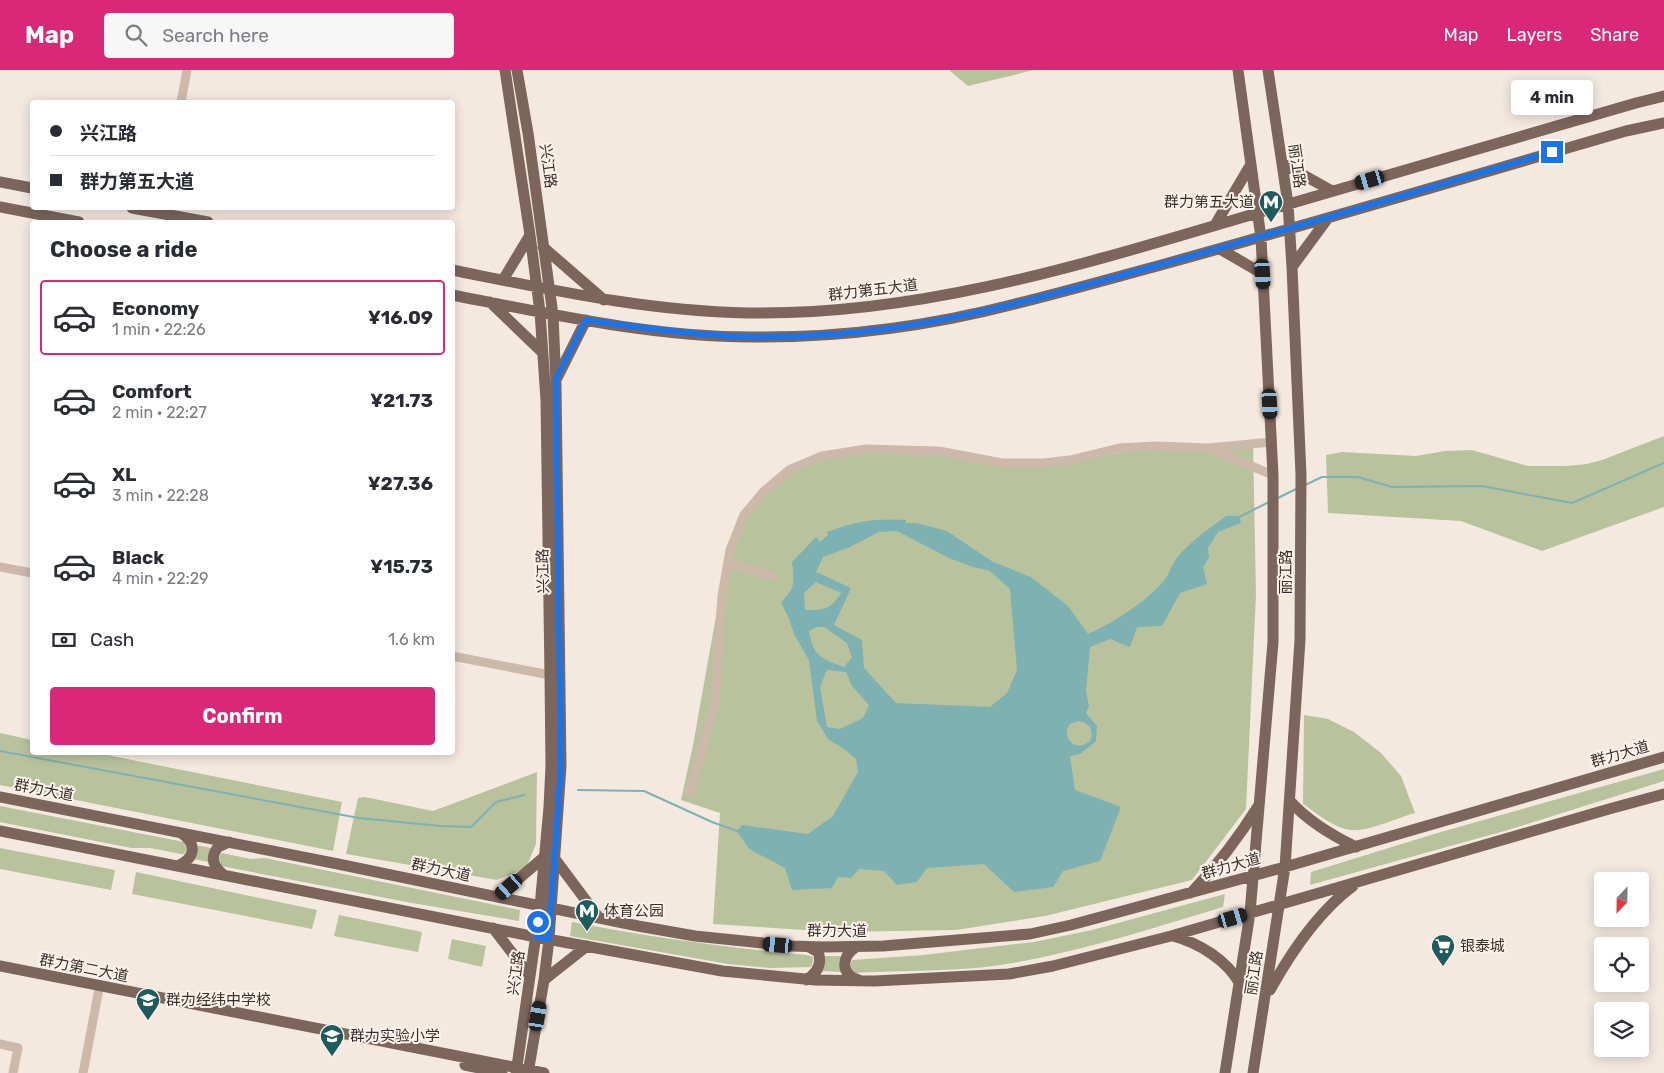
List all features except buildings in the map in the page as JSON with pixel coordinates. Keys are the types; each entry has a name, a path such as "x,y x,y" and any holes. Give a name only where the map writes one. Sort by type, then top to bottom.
{"main road":[{"name":"兴江路","path":"505,70 540,312 546,410 555,676"},
{"name":"兴江路","path":"517,70 551,291 556,379 556,766 545,908 549,939 544,980 523,1071"},
{"name":"丽江路","path":"1225,1073 1250,913 1273,642 1273,475 1261,238 1238,70"},
{"name":"丽江路","path":"1253,1073 1285,867 1300,640 1301,475 1292,267 1288,204 1268,70"},
{"name":"群力第五大道","path":"455,271 551,291 682,310 751,313 880,306 930,298 1073,267 1664,96"},
{"path":"455,296 553,315 678,333 750,337 825,335 889,328 952,318 1014,305 1261,238 1289,228 1626,131 1664,122"},
{"path":"1282,163 1332,191"},
{"path":"1215,226 1251,164"},
{"path":"0,182 30,188"},
{"path":"0,207 68,220"},
{"path":"143,210 197,220"},
{"path":"1292,267 1328,218"},
{"path":"503,280 530,235"},
{"path":"543,247 604,300"},
{"path":"1220,249 1263,274"},
{"path":"490,302 542,352"},
{"path":"556,379 586,320"},
{"name":"群力大道","path":"0,797 229,842 545,908 695,936 809,946 883,946 1030,934 1254,876 1664,757"},
{"path":"0,831 536,937 722,971 806,980 861,981 1009,974 1053,966 1171,936 1609,809 1664,795"},
{"path":"1290,800 1302,814 1326,831 1356,847"},
{"path":"1191,893 1212,871 1260,803"},
{"path":"177,866 183,864 189,858 193,846 190,839 181,833"},
{"path":"224,875 215,867 213,856 218,848 229,842"},
{"path":"497,897 549,858 599,918"},
{"path":"1265,998 1288,960 1324,912 1360,881"},
{"name":"兴江路","path":"523,1071 530,976 536,937 545,908"},
{"path":"493,928 530,976"},
{"path":"1171,936 1185,939 1219,960 1230,969 1240,984"},
{"path":"544,980 587,946"},
{"path":"806,980 816,972 820,961 818,952 809,946"},
{"path":"856,946 849,953 845,969 849,976 861,981"},
{"name":"群力第二大道","path":"0,966 523,1071 544,1073"},
{"name":"群力第二大道","path":"0,971 99,989 502,1073"}],"street":[{"path":"181,100 187,70"},
{"path":"690,793 715,702 722,596 730,550 744,515 763,492 789,470 822,456 866,448 939,451 1002,463 1043,463 1070,460 1119,448 1156,446 1208,448 1272,442"},
{"path":"1208,448 1273,475"},
{"path":"728,563 773,576"},
{"path":"0,567 30,573"},
{"path":"455,657 555,676"},
{"path":"83,1073 99,989"},
{"path":"0,1044 18,1048 13,1073"}],"green space":[{"path":"949,70 1034,70 968,86"},
{"path":"1664,436 1664,507 1542,551 1461,521 1328,513 1326,455 1342,452 1416,456 1445,451 1472,450 1528,466 1566,466 1602,460"},
{"path":"1253,441 1256,595 1246,809 1192,880 1045,916 956,930 836,932 713,924 720,813 681,800 693,745 728,549 740,513 780,472 819,454 879,449 1048,466 1128,451"},
{"path":"1304,715 1328,719 1354,732 1381,753 1401,776 1415,813 1372,827 1351,830 1336,826 1303,804"},
{"path":"0,733 30,740 30,755 107,755 342,802 333,851 0,785"},
{"path":"1664,769 1664,781 1508,830 1310,885 1311,872 1434,834"},
{"path":"537,772 536,844 526,868 497,880 346,854 358,798 365,797 433,811"},
{"path":"0,806 184,842 187,849 184,854 181,854 150,848 131,848 0,822"},
{"path":"196,845 211,848 208,862 193,859"},
{"path":"0,848 115,870 111,890 0,869"},
{"path":"222,853 251,859 265,858 520,910 519,921 412,903 221,866 219,859"},
{"path":"136,872 317,910 312,929 132,894"},
{"path":"1225,894 1223,907 1113,940 1029,960 1001,965 947,970 856,973 851,971 850,967 852,960 923,955 1034,942 1092,930"},
{"path":"339,915 422,932 418,952 334,936"},
{"path":"572,922 689,942 807,955 813,957 813,961 811,967 770,968 728,964 570,936"},
{"path":"452,939 486,946 482,967 448,959"},
{"path":"823,956 841,956 841,972 822,971"}],"water":[{"path":"1226,516 1239,516 1241,523 1218,532 1208,548 1209,557 1203,567 1207,584 1180,593 1162,626 1137,627 1130,647 1110,639 1090,647 1086,691 1089,706 1086,713 1097,726 1096,741 1080,754 1070,756 1075,790 1121,807 1100,861 1063,871 1053,887 1014,892 984,864 927,868 917,882 897,885 884,871 859,869 851,878 838,877 832,888 792,890 785,868 749,849 737,831 742,825 808,834 833,816 858,772 856,759 828,739 817,721 809,660 795,636 781,602 792,589 792,562 816,537 820,542 828,535 827,532 838,528 884,519 906,520 906,523 916,523 947,531 993,562 1031,577 1068,606 1088,634 1138,605 1163,582 1181,553 1193,541","holes":["897,531 949,558 990,571 1010,589 1017,670 1007,693 990,707 896,703 864,668 862,640 834,625 851,588 816,572 823,557 848,548 879,532","816,582 841,593 830,606 818,610 805,610 804,593","817,627 824,627 847,643 852,657 844,667 824,659 813,647 809,631","827,670 846,672 852,686 869,705 863,718 840,729 827,727 820,687","1078,721 1085,723 1090,727 1092,733 1090,741 1080,746 1075,745 1071,743 1067,730 1070,724"]}],"waterway":[{"path":"1305,485 1322,477 1358,477 1392,487 1482,486 1572,503 1664,463"},
{"path":"1278,498 1296,489"},
{"path":"1237,518 1269,502"},
{"path":"0,751 359,818 440,826 471,827 496,802 524,795"},
{"path":"578,790 644,791 712,822 740,832"}],"place":[{"name":"群力第五大道","path":"1271,223"},
{"name":"体育公园","path":"587,932"},
{"name":"银泰城","path":"1443,967"},
{"name":"群力经纬中学校","path":"148,1021"},
{"name":"群力实验小学","path":"332,1057"}],"route":[{"path":"538,922 536,937 549,939 561,766 556,379 586,320 678,333 750,337 825,335 889,328 952,318 1014,305 1261,238 1289,228 1552,152"}]}
